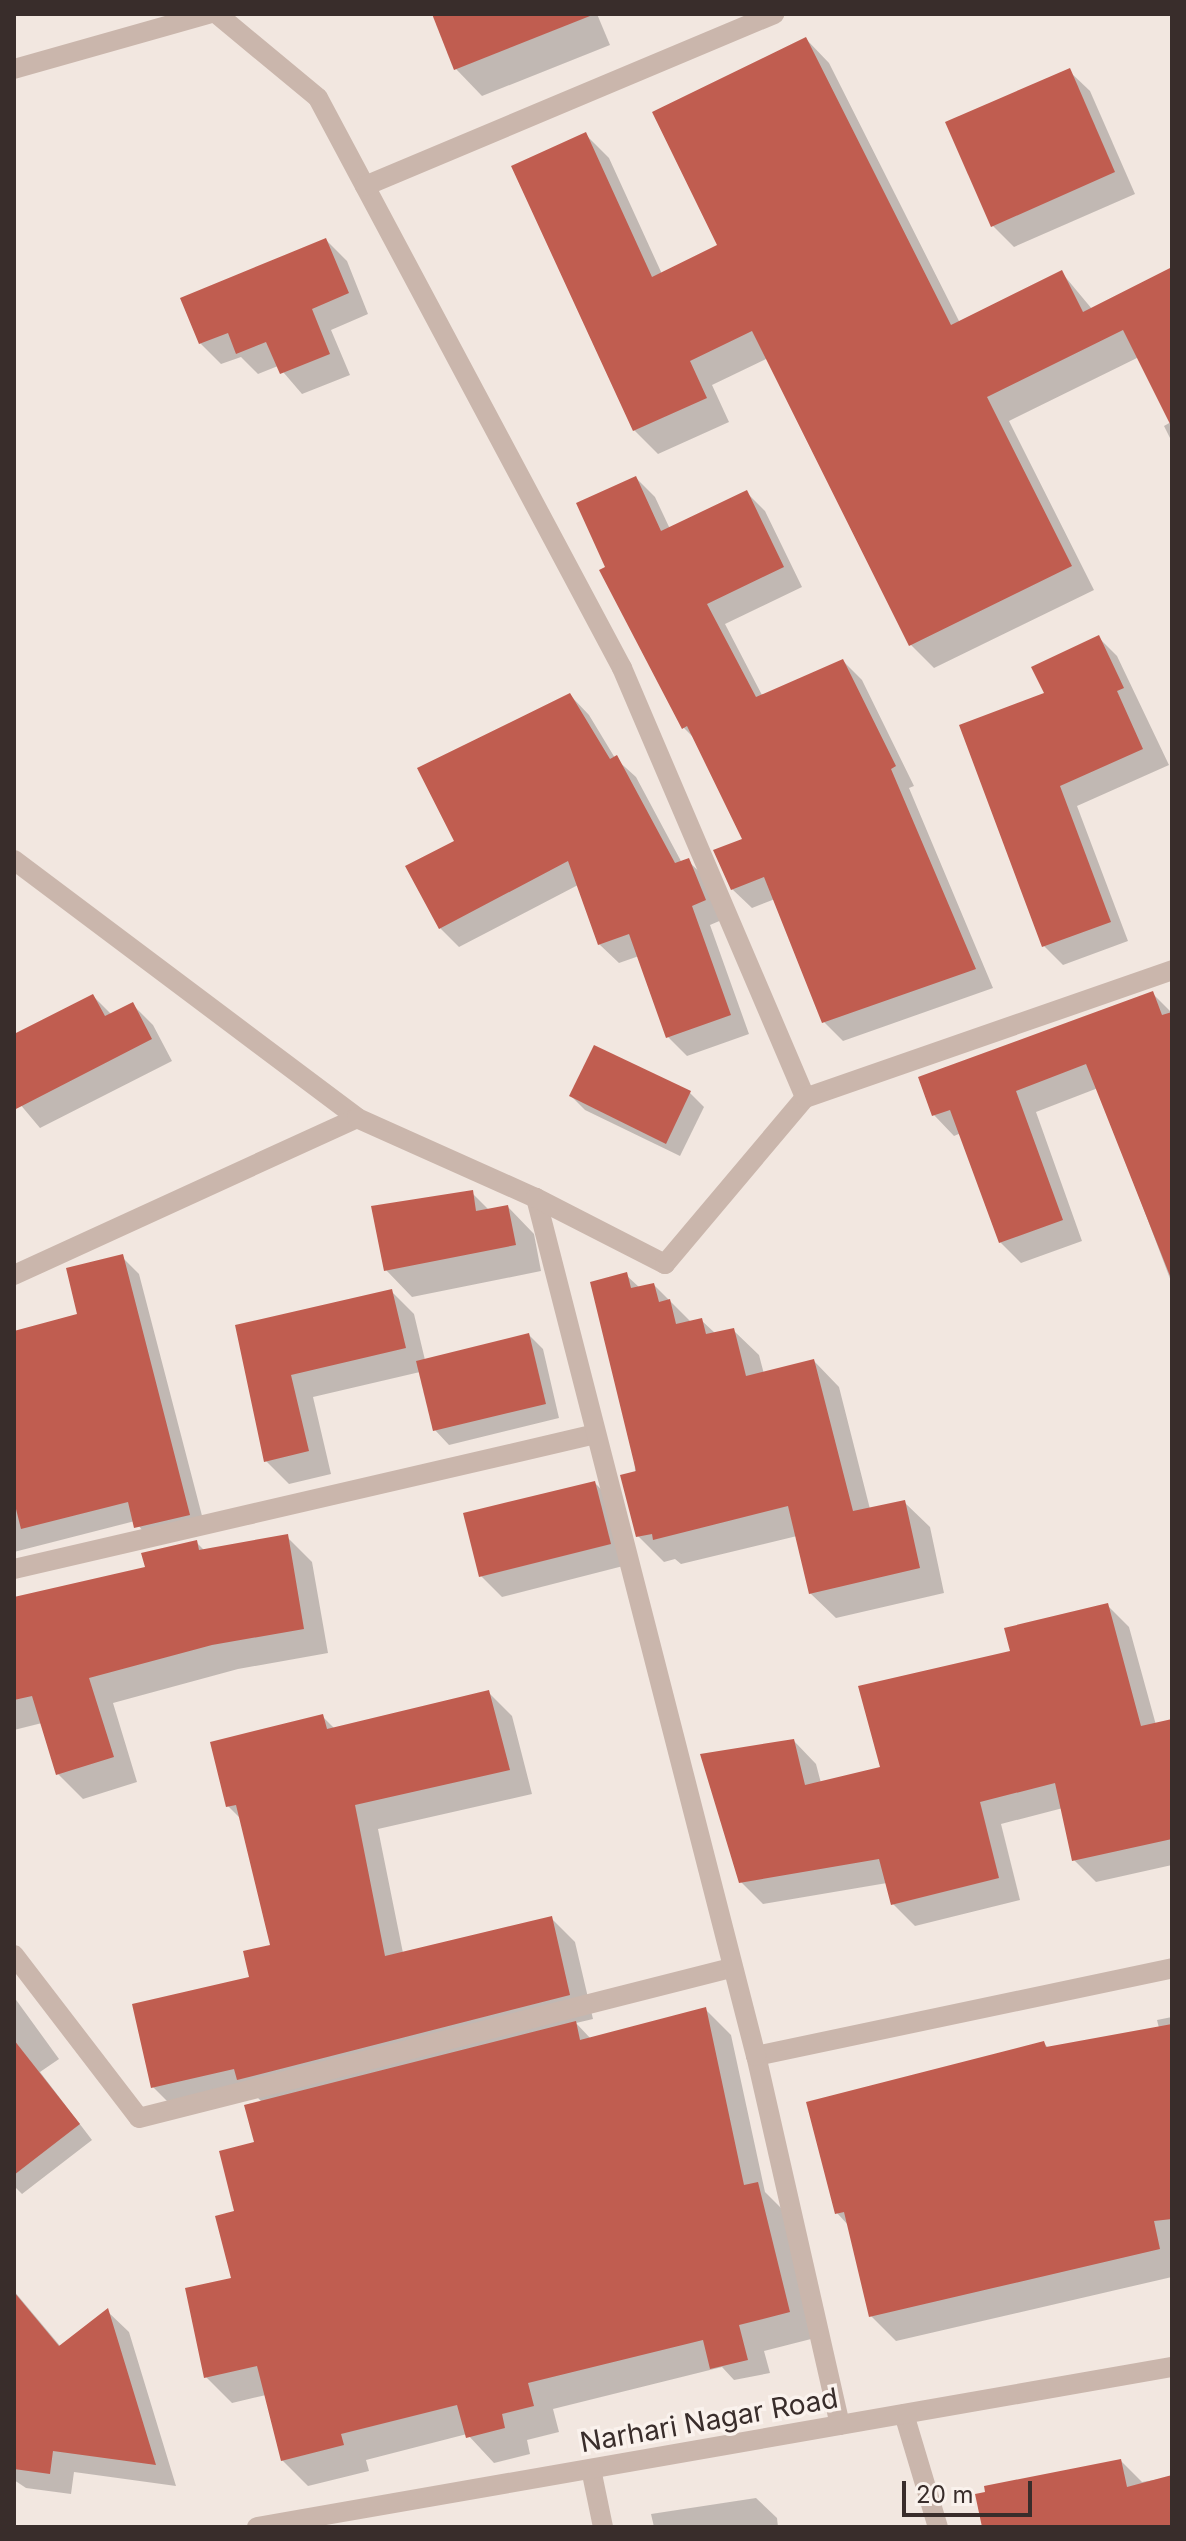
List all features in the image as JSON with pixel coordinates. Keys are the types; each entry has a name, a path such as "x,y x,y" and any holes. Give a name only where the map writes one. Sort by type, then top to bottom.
{"street":[{"path":"14,69 208,14"},
{"path":"217,14 318,98 622,668 805,1098"},
{"path":"365,186 774,14"},
{"path":"14,860 357,1118 536,1198 665,1264 805,1098 1172,970"},
{"path":"14,1275 357,1118"},
{"path":"536,1198 756,2056 840,2425"},
{"path":"14,1569 596,1434"},
{"path":"14,1955 139,2118 731,1968"},
{"path":"756,2056 1172,1968"},
{"name":"Narhari Nagar Road","path":"257,2527 1172,2367"},
{"path":"904,2414 938,2527"},
{"path":"591,2469 603,2527"}],"building":[{"path":"432,14 590,14 590,16 454,70"},
{"path":"806,37 951,325 1062,270 1083,312 1172,267 1172,428 1123,330 987,397 1072,566 909,646 752,331 690,361 707,398 633,431 511,166 586,132 652,277 717,245 652,112"},
{"path":"1070,68 1115,172 991,227 945,122"},
{"path":"326,238 349,293 312,309 330,354 280,374 266,342 236,354 228,333 199,344 180,298"},
{"path":"636,476 661,531 747,490 784,567 707,604 756,697 843,659 896,766 891,769 976,969 822,1023 764,877 731,890 713,850 742,839 687,726 682,729 599,570 605,567 576,503"},
{"path":"1099,635 1124,688 1117,691 1143,749 1060,786 1111,922 1042,947 959,725 1044,693 1031,667"},
{"path":"570,693 610,759 617,755 675,863 689,858 706,900 692,906 731,1015 666,1038 629,934 598,945 568,861 439,929 405,866 454,841 417,768"},
{"path":"1153,991 1162,1015 1172,1012 1172,1281 1086,1064 1016,1091 1063,1220 999,1243 950,1110 932,1116 918,1077"},
{"path":"93,994 105,1016 133,1002 152,1039 14,1110 14,1034"},
{"path":"594,1045 691,1091 666,1144 569,1096"},
{"path":"473,1190 476,1211 508,1205 516,1245 384,1271 371,1206"},
{"path":"123,1254 190,1515 134,1528 128,1502 21,1529 14,1501 14,1331 77,1314 66,1268"},
{"path":"627,1272 631,1288 654,1283 659,1302 670,1299 676,1324 702,1318 706,1334 734,1328 746,1376 814,1359 853,1511 905,1500 920,1568 809,1594 788,1506 653,1540 652,1534 636,1537 620,1475 636,1471 590,1282"},
{"path":"392,1289 406,1348 291,1375 309,1451 264,1462 235,1325"},
{"path":"529,1333 546,1404 433,1431 416,1361"},
{"path":"595,1481 611,1544 479,1577 463,1513"},
{"path":"288,1534 304,1629 212,1645 89,1678 114,1757 56,1775 32,1696 14,1700 14,1597 145,1567 141,1553 197,1540 199,1550"},
{"path":"1108,1603 1141,1726 1172,1719 1172,1839 1072,1861 1055,1783 980,1802 999,1878 891,1905 879,1859 739,1883 700,1754 794,1739 805,1785 880,1767 858,1686 1010,1651 1004,1628"},
{"path":"489,1690 510,1770 355,1805 385,1956 552,1916 570,1995 237,2080 234,2069 151,2088 132,2004 249,1977 243,1951 270,1945 236,1805 226,1807 210,1742 323,1714 327,1729"},
{"path":"706,2007 744,2185 758,2182 790,2312 739,2325 748,2360 710,2369 703,2340 528,2383 534,2406 502,2414 505,2428 466,2438 457,2405 341,2434 344,2445 281,2461 257,2366 204,2378 185,2288 231,2278 215,2216 234,2211 219,2151 254,2142 244,2105 576,2021 580,2040"},
{"path":"1172,2024 1172,2219 1154,2221 1160,2249 869,2317 844,2212 835,2214 806,2102 1044,2041 1046,2047"},
{"path":"14,2040 80,2124 14,2175"},
{"path":"14,2292 59,2346 108,2308 156,2465 53,2451 50,2474 14,2469"},
{"path":"1121,2459 1127,2487 1172,2475 1172,2527 982,2527 975,2494 985,2492 984,2486"}]}
